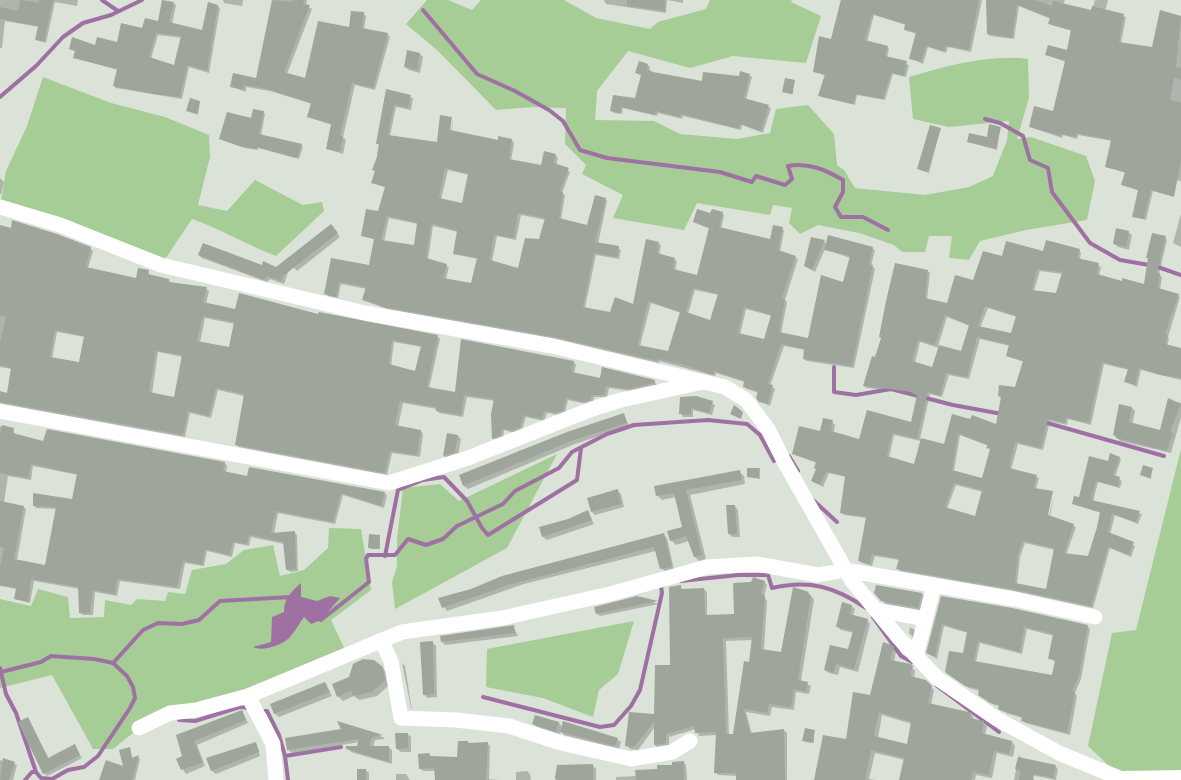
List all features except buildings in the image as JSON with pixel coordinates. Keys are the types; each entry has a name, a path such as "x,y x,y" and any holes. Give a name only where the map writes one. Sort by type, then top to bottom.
{"street":[{"path":"0,207 60,225 161,265 365,312 552,346 725,387 746,400 768,429 785,463 852,581 937,678 997,719 1059,752 1124,780 1181,780"},
{"path":"0,411 389,483 468,458 599,406 706,382"},
{"path":"140,728 170,713 196,710 248,696 402,632 527,613 610,594 707,567 757,564 818,575 846,570 1014,599 1095,617"},
{"path":"916,656 934,585"},
{"path":"877,610 925,619"},
{"path":"381,640 391,661 401,718 456,720 509,726 561,743 631,759 672,752 690,741"},
{"path":"248,696 273,744 276,780"}],"green space":[{"path":"427,0 448,0 472,10 481,0 564,0 596,18 650,29 658,22 706,9 710,0 792,0 791,2 821,16 806,63 733,56 690,68 628,51 597,91 595,120 654,121 680,134 737,139 770,133 776,109 808,105 834,134 837,165 844,170 855,188 925,195 969,187 993,176 1007,140 1009,121 949,127 913,119 909,77 953,65 983,60 998,58 1028,59 1029,98 1017,139 1031,137 1086,156 1095,181 1087,220 1026,230 980,241 969,260 949,258 952,236 929,236 925,252 902,252 894,245 859,233 818,225 800,234 789,223 792,208 773,205 770,215 697,203 684,230 613,218 623,195 582,174 586,165 565,144 566,108 533,107 496,110 437,50 406,24"},
{"path":"43,77 111,103 165,117 209,135 210,157 198,205 227,211 255,180 303,205 322,202 324,211 276,256 192,219 161,265 0,207 6,171 27,126"},
{"path":"1181,449 1181,780 1124,780 1088,746 1112,633 1136,630"},
{"path":"557,454 507,548 395,609 392,582 397,566 397,539 403,488 440,484 459,501"},
{"path":"329,528 361,529 371,590 331,620 347,654 139,728 113,749 93,749 52,675 0,688 0,599 31,606 38,589 68,597 70,618 104,617 105,600 131,605 137,599 165,601 168,592 185,594 192,570 226,564 244,550 273,545 280,576 304,570 328,548"},
{"path":"634,621 618,674 599,690 593,717 543,698 486,687 487,649"}],"shaded area":[{"path":"301,583 301,597 317,601 330,596 340,598 321,620 311,624 304,617 290,637 283,643 262,649 253,647 271,642 272,617 284,612 284,607 291,592"}],"waterway":[{"path":"102,0 118,11"},
{"path":"0,97 36,66 63,37 83,23 111,15 142,0"},
{"path":"423,10 477,74 515,91 549,110 563,121 580,150 607,158 720,172 752,182 756,176 785,185 792,179 788,166 810,166 843,180 843,192 835,207 841,217 863,217 888,230"},
{"path":"985,119 1000,123 1023,136 1030,160 1048,168 1052,192 1090,243 1120,260 1155,266 1181,275"},
{"path":"834,367 834,392 856,395 891,389 953,405 1002,414"},
{"path":"321,620 369,582 366,559 368,555 395,555 408,539 426,545 443,539 457,526 503,504 515,491 559,468 572,452 607,434 634,425 708,420 747,424 760,435 774,461"},
{"path":"1044,422 1164,456"},
{"path":"385,556 398,490 423,480 444,477 467,501 488,535 577,480 581,448"},
{"path":"789,456 798,471"},
{"path":"813,500 837,522"},
{"path":"681,581 738,575 768,575 772,588 798,584 821,587 843,595 866,608"},
{"path":"483,697 600,727 614,725 631,706 640,690 662,593 661,586 663,585"},
{"path":"1,672 41,662 51,656 94,659 113,663 143,630 158,623 182,624 199,620 220,601 291,597"},
{"path":"873,617 901,656 912,662"},
{"path":"25,780 32,772 36,772 41,778 52,779 68,770 84,767 98,756 135,698 133,687 127,676 113,663"},
{"path":"0,668 6,694 16,713 36,772"},
{"path":"937,686 999,732"},
{"path":"179,720 195,721 240,707 249,708"},
{"path":"260,711 267,711 279,735 285,756"},
{"path":"288,780 285,756 341,747"}]}
